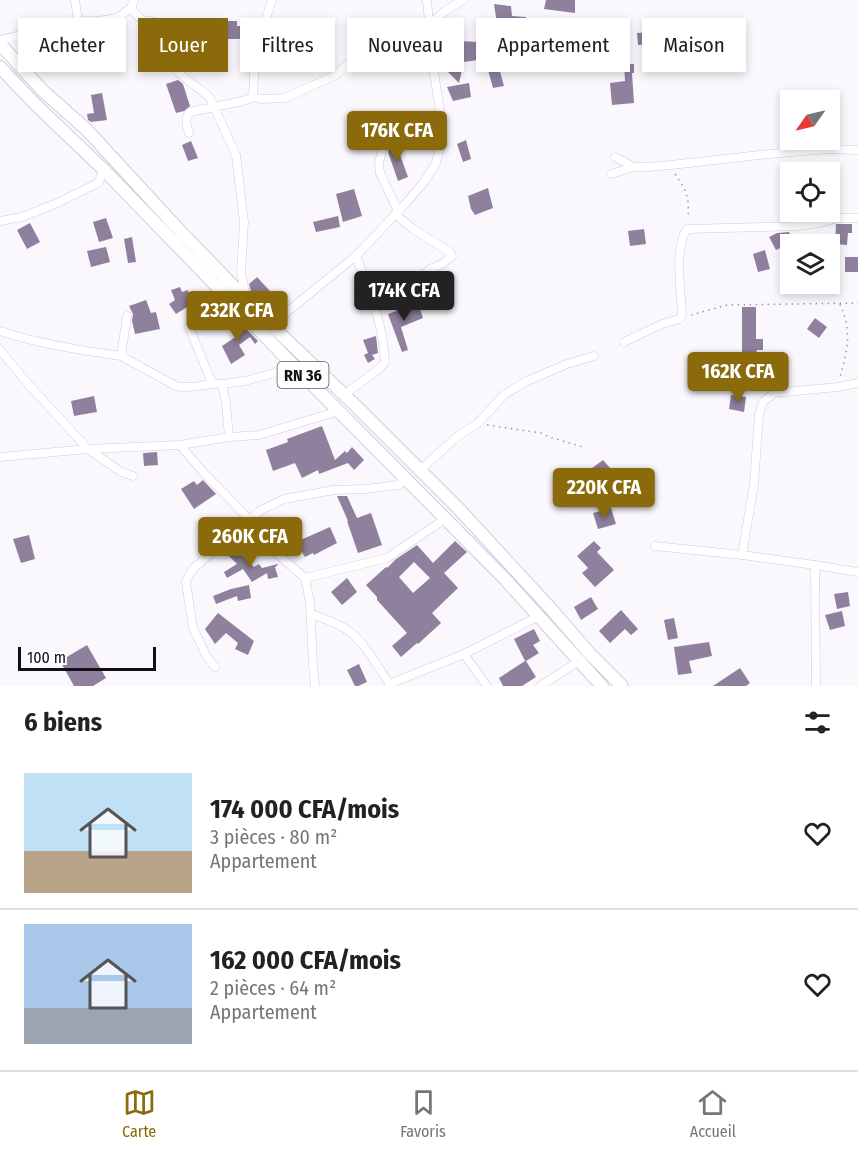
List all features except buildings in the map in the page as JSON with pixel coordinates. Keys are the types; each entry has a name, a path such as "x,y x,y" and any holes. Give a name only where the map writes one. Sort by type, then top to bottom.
{"main road":[{"name":"RN 36","path":"0,44 43,91 86,129 271,325 459,509 590,654 622,686"},
{"name":"RN 36","path":"0,67 503,577 602,686"}],"street":[{"path":"75,0 78,18"},
{"path":"253,97 255,53 272,0"},
{"path":"427,0 429,18"},
{"path":"437,18 464,0"},
{"path":"117,18 133,4 140,18 144,21 153,20 174,68 210,98 236,155 244,222 241,272 246,299"},
{"path":"0,40 18,36"},
{"path":"189,133 187,115 197,110 253,97 285,98 336,75 347,65"},
{"path":"271,325 356,256 424,182 436,163 439,151 441,117 434,72"},
{"path":"376,308 394,299 430,269 452,256 450,252 413,229 397,212 380,173 379,164 382,150 391,135 398,130 441,117"},
{"path":"611,174 634,167 828,149 858,150"},
{"path":"615,157 634,167"},
{"path":"0,221 33,213 66,199 98,183 104,170"},
{"path":"624,342 678,319 682,315 679,259 684,233 687,229 796,226 837,218 858,218"},
{"path":"344,395 385,362 376,308 356,256"},
{"path":"121,356 127,316"},
{"path":"189,327 212,383"},
{"path":"0,331 49,344 121,356 176,386 186,388 212,383 244,381 278,372 291,363"},
{"path":"0,350 28,386 88,449 121,472 133,476"},
{"path":"420,470 459,435 477,424 505,394 527,381 567,364 594,356"},
{"path":"742,555 754,484 759,414 764,402 774,393 858,383"},
{"path":"222,384 229,437"},
{"path":"0,457 88,449 180,445 259,435 339,411"},
{"path":"180,445 250,520 266,544 305,578 310,602 315,686"},
{"path":"215,667 207,657 193,628 186,582 194,568 261,510 284,499 334,489 366,489 398,484 406,479"},
{"path":"305,578 387,558 445,519"},
{"path":"655,546 742,555 858,572"},
{"path":"814,565 816,686"},
{"path":"311,614 342,627 358,639 390,685 464,654 539,616"},
{"path":"464,654 486,686"},
{"path":"540,686 579,661"}],"path":[{"path":"671,165 687,191 689,204 687,229"},
{"path":"838,303 841,304 849,337 848,350 838,387"},
{"path":"678,319 727,305 858,303"},
{"path":"477,424 541,433 583,447"}]}
